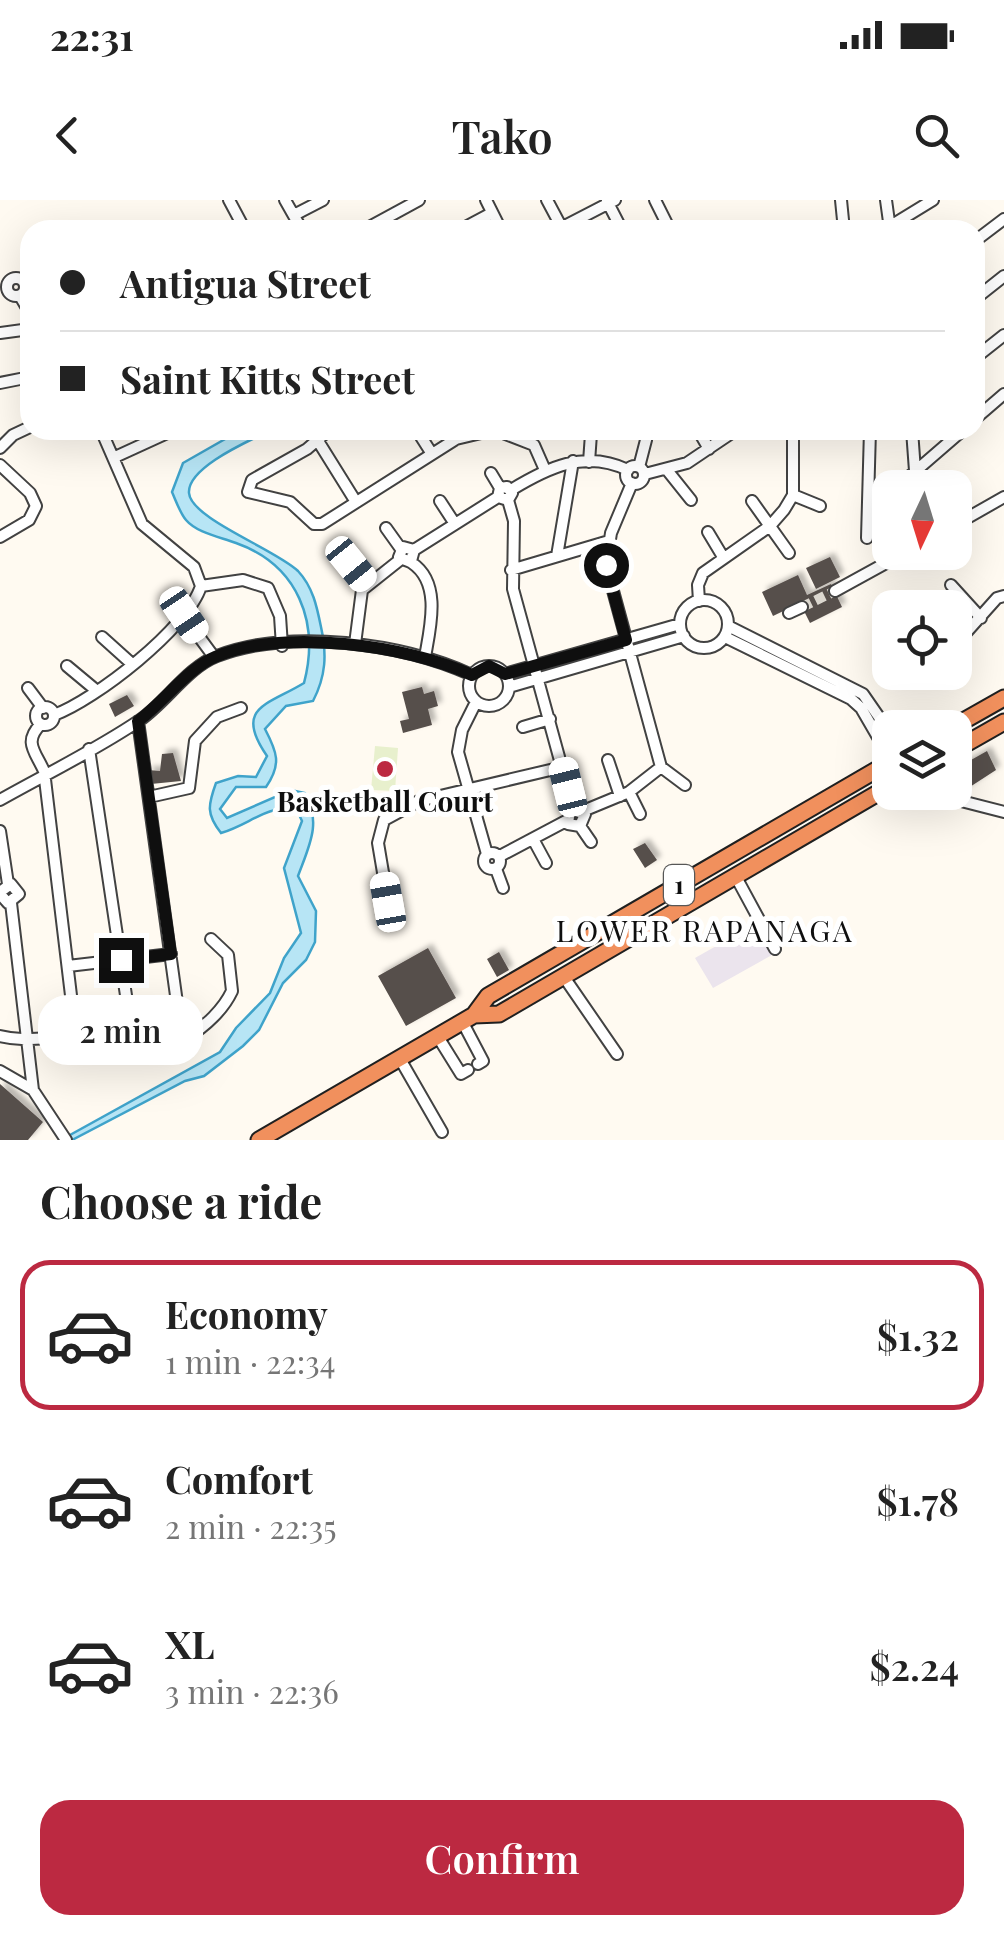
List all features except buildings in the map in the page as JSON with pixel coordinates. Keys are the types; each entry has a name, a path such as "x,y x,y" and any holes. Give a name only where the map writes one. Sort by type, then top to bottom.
{"highway":[{"path":"972,716 1004,698"},
{"path":"972,740 1004,722"},
{"name":"1","path":"259,1140 469,1019 488,996 872,771"},
{"name":"1","path":"469,1019 498,1014 872,797"}],"street":[{"path":"284,200 297,220"},
{"path":"294,215 323,200"},
{"path":"383,220 420,200"},
{"path":"486,200 496,220"},
{"path":"902,220 933,200"},
{"path":"576,220 610,201"},
{"path":"479,220 492,213"},
{"path":"3,285 9,293 20,296"},
{"path":"985,410 1004,394"},
{"path":"0,448 20,432"},
{"path":"106,440 142,524 194,567 201,586"},
{"path":"115,458 151,440"},
{"path":"423,440 432,454"},
{"path":"356,502 318,442 252,480 246,489 260,498 290,502 318,525 356,502 454,440"},
{"path":"519,440 534,446 545,470"},
{"path":"588,462 590,440"},
{"path":"646,440 637,470 641,482 632,483 610,541 606,565 662,766 685,785"},
{"path":"705,440 710,448"},
{"path":"355,644 366,582 545,470 573,461 667,470 722,440"},
{"path":"699,601 698,584 703,572 770,526 793,494 793,440"},
{"path":"867,538 870,440"},
{"path":"913,440 915,470"},
{"path":"916,470 951,440"},
{"path":"557,556 573,461"},
{"path":"0,465 30,493 36,506 29,520 0,537"},
{"path":"667,470 692,500"},
{"path":"492,472 514,521 511,570 534,666 580,826 592,842"},
{"path":"793,494 820,506"},
{"path":"972,516 1004,498"},
{"path":"440,500 455,524"},
{"path":"752,501 789,552"},
{"path":"386,528 428,584 432,605 425,656"},
{"path":"708,532 723,557"},
{"path":"511,570 610,541"},
{"path":"351,564 366,582"},
{"path":"835,591 874,570"},
{"path":"201,586 243,580 268,588 280,616 282,646"},
{"path":"950,585 981,618"},
{"path":"76,1037 44,776 30,748 31,738 41,724 50,723 54,715 132,664 184,615 201,586"},
{"path":"972,628 997,598 1004,596"},
{"path":"726,632 704,648 684,636 680,624 688,607 699,601 718,604 726,632 871,702 876,710"},
{"path":"789,613 802,607"},
{"path":"184,615 214,657"},
{"path":"0,786 2,799 138,721 214,657 328,642 425,656 472,675 489,666 505,674 680,624"},
{"path":"472,675 470,692 476,702 488,706 500,703 509,687 684,636"},
{"path":"102,637 132,664"},
{"path":"68,666 97,690"},
{"path":"505,674 509,687"},
{"path":"28,688 43,708 54,715"},
{"path":"845,690 872,728"},
{"path":"476,702 458,742 467,788 493,855"},
{"path":"41,724 36,715 43,708"},
{"path":"149,797 189,788 195,742 217,717 241,708"},
{"path":"523,728 550,720"},
{"path":"138,721 182,1038"},
{"path":"89,749 127,1002"},
{"path":"608,760 624,794 640,814"},
{"path":"503,888 496,869 485,865 493,855 533,838 578,809 624,794 662,766"},
{"path":"388,902 378,842 384,820 407,806 467,788 564,767"},
{"path":"972,804 1004,812"},
{"path":"566,820 571,826 580,826"},
{"path":"0,831 3,890 18,894 11,903 33,1090"},
{"path":"533,838 546,863"},
{"path":"736,877 774,949"},
{"path":"0,1036 29,1041 76,1037 128,1054 182,1038 206,1025 232,991 228,955 212,939"},
{"path":"68,966 171,954"},
{"path":"564,976 617,1054"},
{"path":"438,1037 461,1074 483,1061 469,1019"},
{"path":"400,1058 442,1132"},
{"path":"0,1071 33,1090 66,1140"}],"shaded area":[{"path":"755,924 772,955 713,988 695,958"}],"green space":[{"name":"Basketball Court","path":"375,746 398,748 395,791 371,790"}],"water":[{"path":"223,440 250,440 209,464 191,483 189,493 193,503 219,524 298,571 311,590 318,612 324,665 313,701 286,706 265,729 276,758 266,787 236,787 220,809 227,818 291,790 305,793 313,825 298,876 316,911 315,942 306,960 283,983 259,1030 243,1046 204,1076 185,1081 72,1140 70,1135 220,1052 236,1028 270,993 284,958 301,933 284,868 302,821 296,808 266,813 221,833 210,809 216,783 238,776 256,777 267,756 253,727 259,709 304,683 309,638 306,618 289,581 275,566 257,553 202,531 182,514 172,492 183,463"}],"tunnel":[{"path":"802,607 835,591"}],"place":[{"name":"Basketball Court","path":"385,769"}],"district":[{"name":"LOWER RAPANAGA","path":"705,932"}],"route":[{"path":"121,960 171,954 138,721 198,668 214,657 245,650 328,642 425,656 472,675 489,666 505,674 626,640 606,565"}]}
